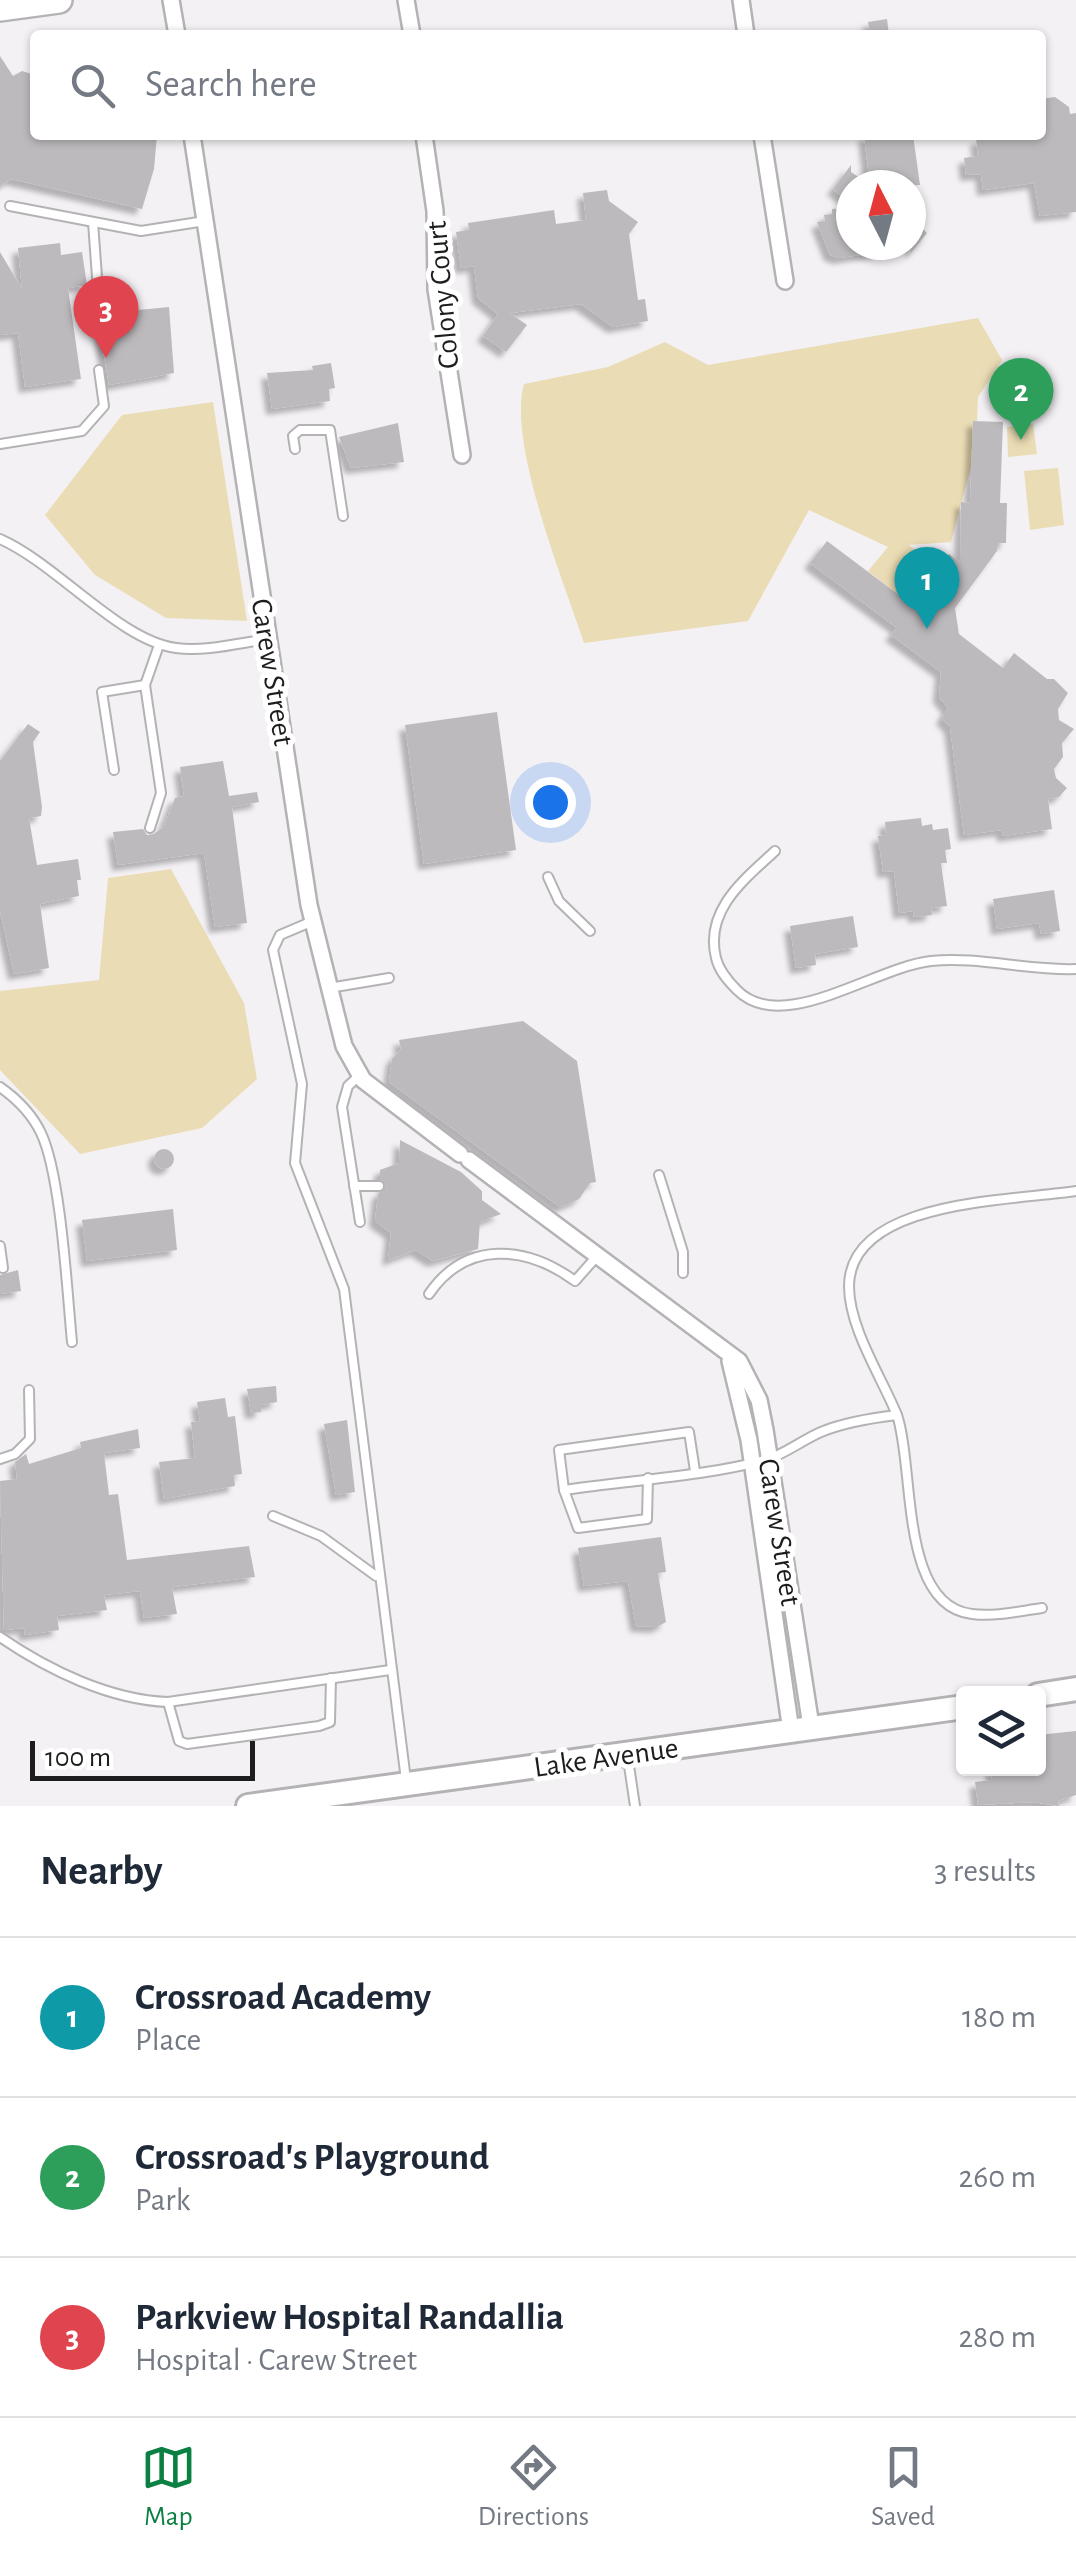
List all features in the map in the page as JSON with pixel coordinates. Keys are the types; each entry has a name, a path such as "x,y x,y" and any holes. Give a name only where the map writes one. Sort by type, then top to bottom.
{"main road":[{"path":"0,8 59,0"},
{"path":"1046,1694 1076,1689"},
{"name":"Lake Avenue","path":"248,1806 956,1708"}],"street":[{"path":"171,0 176,30"},
{"path":"406,0 411,30"},
{"path":"741,0 745,30"},
{"name":"Carew Street","path":"193,140 313,922 344,1046 360,1075 725,1348 760,1461 801,1728"},
{"name":"Colony Court","path":"425,140 435,211 436,289 462,455"},
{"path":"763,140 785,281"}],"lane":[{"path":"10,206 142,231 205,222"},
{"path":"93,222 99,305"},
{"path":"0,444 82,431 104,406 98,370"},
{"path":"295,449 294,436 300,430 330,430 343,516"},
{"path":"0,538 44,562 118,621 160,645 188,649 268,639"},
{"path":"150,828 161,793 146,685 160,645"},
{"path":"114,770 102,692 146,685"},
{"path":"775,851 731,892 714,934 716,959 724,977 745,998 763,1006 784,1008 811,1001 888,970 930,961 1076,969"},
{"path":"548,877 560,901 590,931"},
{"path":"313,922 280,936 273,950 302,1084 295,1163 344,1289 406,1785"},
{"path":"329,988 389,978"},
{"path":"360,1075 342,1098 360,1222"},
{"path":"2,1092 27,1110 42,1135 51,1165 72,1342"},
{"path":"659,1174 683,1252 683,1273"},
{"path":"354,1186 379,1186"},
{"path":"1042,1608 972,1614 956,1610 931,1590 920,1566 897,1415 854,1311 849,1285 865,1242 908,1216 1076,1192"},
{"path":"0,1246 3,1268"},
{"path":"429,1294 442,1274 479,1256 522,1254 574,1281 598,1255"},
{"path":"0,1459 15,1454 30,1439 30,1390"},
{"path":"564,1490 760,1461 822,1431 897,1415"},
{"path":"648,1478 647,1519 578,1528 564,1490 559,1450 689,1432 695,1471"},
{"path":"273,1516 321,1536 377,1576"},
{"path":"0,1637 98,1688 134,1701 168,1702 390,1670"},
{"path":"168,1702 180,1741 187,1744 319,1726 330,1722 331,1678"},
{"path":"627,1754 636,1806"}],"shaded area":[{"path":"978,318 1002,360 978,397 976,448 951,542 909,545 931,563 903,598 868,571 888,547 809,510 748,621 584,643 530,476 523,441 524,384 608,367 665,342 708,365"},
{"path":"213,402 247,621 166,618 95,575 45,515 122,415"},
{"path":"1033,424 1037,454 1008,457 1007,427"},
{"path":"1058,468 1064,525 1030,530 1024,471"},
{"path":"171,869 244,1003 257,1079 202,1128 80,1154 0,1070 0,991 99,980 108,878"}],"building":[{"path":"887,19 888,30 869,30 868,22"},
{"path":"0,56 13,76 22,71 30,73 30,140 157,140 154,169 142,209 11,179 0,186"},
{"path":"1055,97 1069,107 1070,114 1076,113 1076,212 1040,216 1034,183 983,190 981,174 966,175 964,158 978,156 976,140 1046,140 1046,98"},
{"path":"865,140 914,140 918,170 868,170"},
{"path":"607,190 609,201 638,222 629,234 638,300 645,299 648,321 613,327 581,304 510,313 527,325 506,352 483,336 498,314 478,298 474,266 461,268 456,232 469,230 468,223 554,210 556,224 586,220 583,193"},
{"path":"836,209 836,257 830,255 817,222 825,221 824,215 832,214"},
{"path":"60,243 61,255 82,252 87,285 68,288 81,379 25,387 18,333 0,335 0,252 22,289 18,248"},
{"path":"169,307 174,373 109,385 97,314"},
{"path":"331,363 335,388 329,389 330,401 272,409 267,373 313,370 312,366"},
{"path":"973,421 1003,422 1000,503 1007,503 1006,543 997,543 997,551 955,608 959,634 1003,668 1014,653 1047,679 1054,679 1068,693 1058,709 1059,720 1074,729 1062,743 1063,757 1054,769 1056,778 1067,788 1059,797 1048,799 1052,829 1003,836 1002,830 964,835 950,727 942,718 948,708 939,697 941,672 891,635 897,628 810,563 827,541 911,604 949,554 960,562 961,502 970,503"},
{"path":"398,423 404,462 351,468 339,437"},
{"path":"497,712 516,850 424,864 405,725"},
{"path":"28,724 40,732 33,742 41,816 29,818 37,865 78,859 81,880 77,880 79,896 40,904 49,968 14,974 0,911 0,761"},
{"path":"223,761 229,796 257,792 259,802 232,807 247,923 215,927 204,853 118,865 113,832 143,829 147,835 154,834 164,826 175,798 184,796 180,767"},
{"path":"921,818 922,826 932,824 933,830 948,828 951,849 945,850 947,863 941,863 947,906 931,908 932,915 914,917 913,911 899,913 894,871 883,872 878,836 886,835 885,822"},
{"path":"1054,890 1060,931 1041,934 1039,923 997,929 993,899"},
{"path":"853,916 858,947 815,954 816,965 796,968 790,926"},
{"path":"523,1021 577,1061 596,1182 590,1183 579,1199 560,1207 389,1082 392,1059 401,1049 399,1040"},
{"path":"400,1140 461,1172 482,1191 482,1200 501,1214 480,1222 478,1249 433,1261 416,1250 388,1260 391,1233 375,1221 378,1194 386,1187 380,1170 399,1163"},
{"path":"164,1149 174,1159 164,1169 154,1159"},
{"path":"173,1209 177,1250 87,1261 82,1220"},
{"path":"18,1270 21,1291 0,1294 0,1275"},
{"path":"276,1386 277,1402 261,1405 261,1412 251,1413 247,1389"},
{"path":"225,1398 228,1417 235,1416 242,1474 234,1475 235,1486 164,1499 159,1462 195,1458 191,1422 200,1421 197,1402"},
{"path":"347,1420 355,1492 336,1495 324,1424"},
{"path":"138,1429 140,1448 104,1453 109,1495 118,1494 127,1560 249,1546 255,1577 172,1587 177,1614 144,1618 140,1591 104,1595 107,1610 57,1616 59,1630 25,1635 24,1628 4,1630 0,1481 17,1479 15,1462 26,1454 29,1464 81,1448 80,1442"},
{"path":"661,1537 666,1572 658,1573 666,1622 657,1627 636,1626 628,1581 584,1586 578,1548"},
{"path":"1076,1731 1076,1795 1058,1801 1059,1806 1033,1802 978,1805 975,1782 992,1780 992,1776 1046,1776 1046,1734"}],"place":[{"name":"Parkview Hospital Randallia","path":"106,358"},
{"name":"Crossroad's Playground","path":"1021,440"},
{"name":"Crossroad Academy","path":"927,629"}]}
